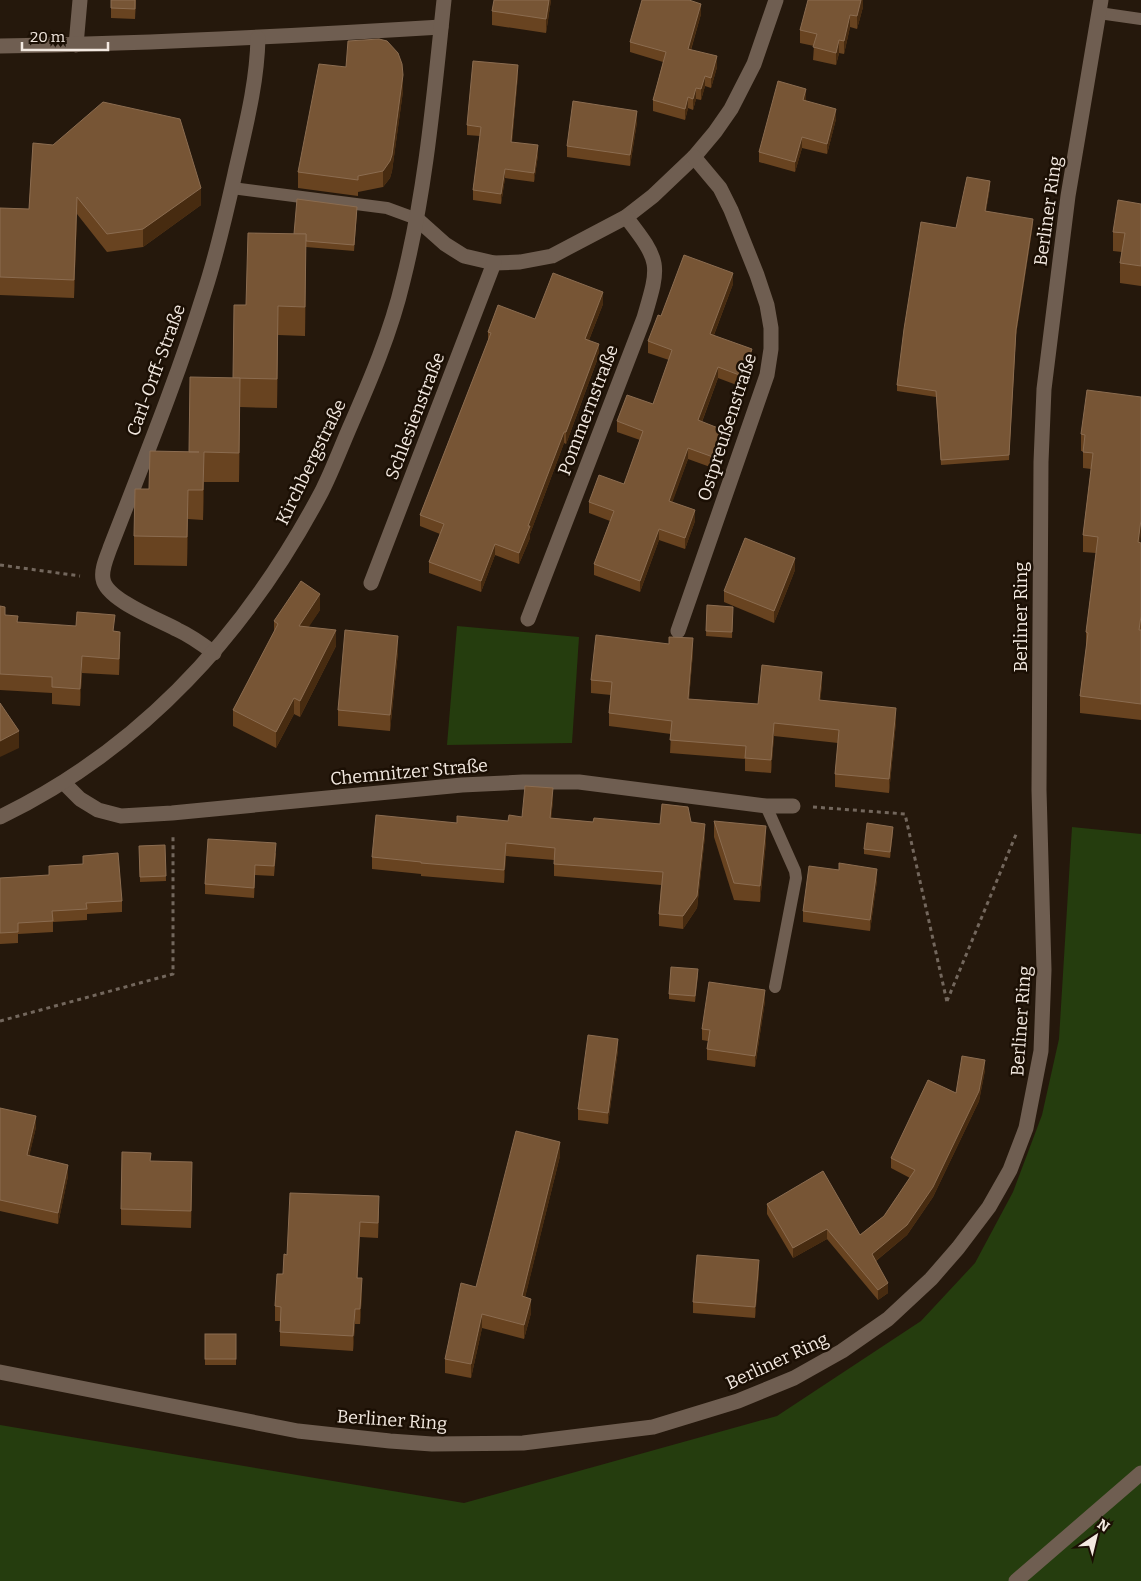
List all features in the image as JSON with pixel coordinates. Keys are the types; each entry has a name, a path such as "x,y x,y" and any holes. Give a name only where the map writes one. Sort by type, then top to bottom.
{"street":[{"path":"76,45 80,0"},
{"name":"Kirchbergstraße","path":"0,818 64,783 102,756 178,691 214,653 266,584 322,490 358,410 386,340 403,283 417,219 444,0"},
{"path":"417,219 445,244 464,256 494,263 520,262 552,256 626,217 694,157 715,132 735,102 754,64 776,0"},
{"name":"Berliner Ring","path":"0,1372 298,1431 432,1444 523,1442 653,1427 738,1402 794,1378 842,1351 888,1319 931,1279 958,1248 989,1207 1010,1170 1026,1128 1041,1051 1044,970 1039,781 1041,462 1044,389 1068,196 1100,7"},
{"path":"0,46 258,38 441,27"},
{"name":"Carl-Orff-Straße","path":"103,579 104,566 110,548 178,370 206,288 254,92 258,38"},
{"name":"Ostpreußenstraße","path":"678,631 767,375 771,349 771,328 767,305 731,210 720,188 694,157"},
{"name":"Pommernstraße","path":"528,619 644,318 654,285 656,273 653,256 647,244 626,217"},
{"name":"Schlesienstraße","path":"371,583 494,263"},
{"path":"103,579 110,591 126,604 177,629 214,653"},
{"name":"Chemnitzer Straße","path":"64,783 80,799 98,810 121,816 172,813 462,785 523,782 579,782 766,806 793,806"},
{"path":"1016,1581 1141,1472"}],"lane":[{"path":"1100,7 1141,19"},
{"path":"232,188 388,208 417,219"},
{"path":"766,806 795,871 796,878 775,987"}],"path":[{"path":"0,565 103,579"},
{"path":"793,806 905,814 947,1002 1021,823"},
{"path":"0,1021 173,974 172,813"}],"green space":[{"path":"457,626 579,637 572,743 447,745"},
{"path":"1072,827 1141,834 1141,1581 0,1581 0,1425 464,1503 777,1416 921,1321 975,1263 1013,1192 1042,1115 1059,1039"}],"building":[{"path":"111,0 135,0 135,9 111,8"},
{"path":"494,0 549,0 546,19 492,11"},
{"path":"642,0 689,0 701,4 688,49 717,56 711,78 705,76 701,89 696,88 693,99 688,97 685,109 653,100 666,52 630,42"},
{"path":"808,0 861,0 857,16 850,15 844,41 839,40 836,53 813,47 817,34 800,30"},
{"path":"379,39 387,41 398,53 403,75 390,161 383,171 358,176 358,180 298,172 319,64 346,67 348,41"},
{"path":"473,61 518,65 511,142 538,145 534,173 505,169 501,194 473,190 481,127 467,125"},
{"path":"778,81 806,89 803,100 836,109 827,144 802,137 795,162 759,152"},
{"path":"573,101 637,111 630,155 567,146"},
{"path":"103,102 180,119 201,188 143,229 107,234 77,197 74,280 0,277 0,208 29,209 33,143 53,145"},
{"path":"967,177 990,181 985,211 1033,219 1016,330 1009,455 941,460 936,391 897,385 921,222 956,228"},
{"path":"297,199 357,207 354,245 306,241 306,234 294,234"},
{"path":"1118,200 1141,204 1141,266 1120,263 1125,233 1113,232"},
{"path":"248,233 306,234 305,307 278,306 277,379 233,378 234,305 246,305"},
{"path":"684,255 733,273 710,334 752,349 742,376 718,367 698,420 723,430 713,457 688,448 669,501 695,510 685,538 659,529 640,581 594,564 614,511 589,502 599,475 624,484 643,431 617,421 627,395 653,404 672,350 648,341 658,315 661,316"},
{"path":"553,273 603,292 585,339 599,344 519,553 495,544 481,581 429,562 444,524 420,515 491,333 488,332 498,305 535,319"},
{"path":"190,377 240,378 239,453 204,452 203,490 188,490 187,537 134,536 135,489 149,489 150,451 189,452"},
{"path":"1087,390 1141,397 1141,520 1138,542 1141,543 1141,616 1139,630 1141,630 1141,704 1080,696 1098,537 1083,535 1093,453 1083,452 1085,435 1081,434"},
{"path":"745,538 795,558 774,611 724,591"},
{"path":"301,581 320,594 299,626 336,630 300,701 294,698 276,732 233,710 278,624 274,621"},
{"path":"707,605 733,607 732,632 706,631"},
{"path":"0,606 5,607 5,615 18,616 17,622 76,626 77,612 115,615 113,631 120,632 119,659 82,656 80,689 52,687 52,677 0,674"},
{"path":"345,630 398,636 390,715 338,710"},
{"path":"596,635 669,644 669,637 693,638 688,699 758,704 762,665 822,672 819,700 896,708 889,779 835,774 839,730 774,723 771,760 745,758 746,746 670,740 672,721 609,713 612,682 591,680"},
{"path":"0,703 19,731 0,741"},
{"path":"525,786 553,788 550,818 593,822 594,818 660,824 662,804 688,807 691,822 705,824 697,896 683,916 659,914 663,872 554,864 555,848 506,843 504,870 372,857 376,815 457,823 457,816 508,821 509,815 522,817"},
{"path":"714,821 766,826 760,886 734,883"},
{"path":"867,823 893,827 890,852 864,849"},
{"path":"208,839 276,843 274,866 255,865 254,888 205,884"},
{"path":"165,845 166,876 140,877 139,846"},
{"path":"118,853 122,901 86,903 87,909 52,911 53,921 18,923 18,932 0,933 0,878 49,875 49,866 83,864 83,856"},
{"path":"839,863 877,869 870,920 803,911 809,866 839,870"},
{"path":"671,967 698,969 695,996 669,994"},
{"path":"709,982 765,990 755,1056 707,1049 710,1030 702,1029"},
{"path":"588,1035 618,1039 608,1113 578,1109"},
{"path":"962,1056 985,1060 979,1091 933,1187 907,1225 872,1254 888,1283 878,1290 827,1229 793,1248 767,1204 823,1171 860,1235 884,1216 915,1170 891,1158 928,1080 956,1093"},
{"path":"0,1108 36,1116 27,1155 68,1165 58,1213 0,1200"},
{"path":"516,1131 560,1142 522,1296 531,1299 524,1325 482,1314 471,1364 445,1359 461,1283 476,1287"},
{"path":"122,1152 151,1153 150,1161 192,1162 191,1211 121,1209"},
{"path":"290,1193 379,1196 378,1223 360,1222 357,1278 362,1278 360,1309 355,1309 353,1336 280,1332 281,1307 275,1306 277,1274 283,1274 284,1254 287,1255"},
{"path":"697,1255 759,1260 755,1307 693,1302"},
{"path":"205,1334 236,1334 236,1359 205,1359"}]}
